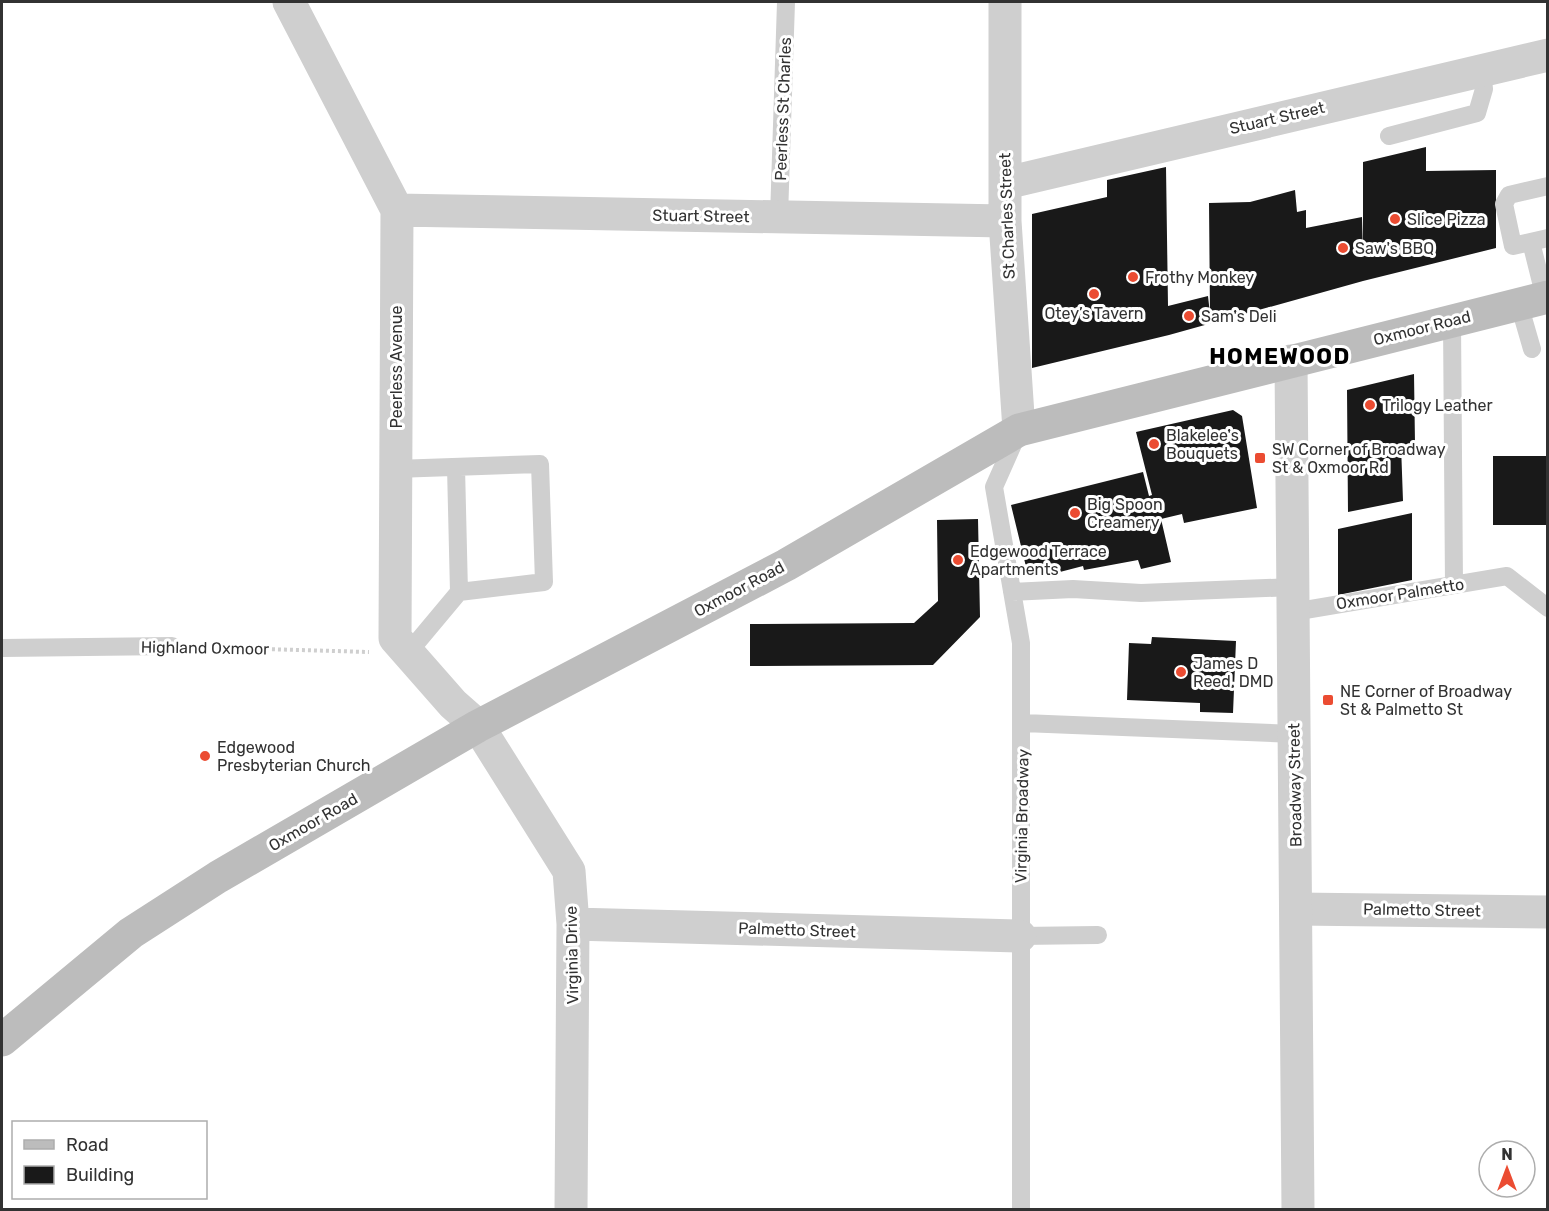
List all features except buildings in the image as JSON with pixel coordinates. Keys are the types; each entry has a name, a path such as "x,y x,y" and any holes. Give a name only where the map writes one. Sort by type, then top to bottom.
{"main road":[{"name":"Oxmoor Road","path":"2,1040 131,933 218,877 478,726 786,565 1019,430 1537,300"}],"street":[{"name":"Peerless Avenue","path":"289,2 397,210 395,638 453,704 478,726"},
{"name":"St Charles Street","path":"1005,2 1005,221 1019,430"},
{"name":"Stuart Street","path":"1006,183 1548,55"},
{"name":"Stuart Street","path":"397,210 1005,221"},
{"name":"Broadway Street","path":"1291,361 1298,1209"},
{"name":"Virginia Drive","path":"478,726 569,871 573,924 571,1209"},
{"name":"Palmetto Street","path":"1297,909 1548,912"},
{"name":"Palmetto Street","path":"573,924 1020,936"}],"lane":[{"name":"Peerless St Charles","path":"779,217 786,2"},
{"path":"1389,136 1477,113 1484,89 1482,70"},
{"path":"1532,349 1543,237 1513,246 1504,204 1509,195 1541,192"},
{"path":"1452,321 1454,585"},
{"name":"Virginia Broadway","path":"1019,430 994,487 1021,644 1023,723 1020,936 1021,1209"},
{"path":"395,469 540,464 544,582 459,592"},
{"path":"408,653 459,592 456,467"},
{"name":"Oxmoor Palmetto","path":"1012,592 1073,589 1293,599 1454,585 1507,576 1548,608"},
{"name":"Highland Oxmoor","path":"2,648 172,646"},
{"path":"1023,723 1294,734"},
{"path":"1020,936 1098,935"}],"path":[{"name":"Highland Oxmoor","path":"172,646 408,653"}],"place":[{"name":"Slice Pizza","path":"1395,219"},
{"name":"Saw's BBQ","path":"1343,248"},
{"name":"Frothy Monkey","path":"1133,277"},
{"name":"Otey’s Tavern","path":"1094,294"},
{"name":"Sam's Deli","path":"1189,316"},
{"name":"Trilogy Leather","path":"1370,405"},
{"name":"Blakelee's Bouquets","path":"1154,444"},
{"name":"SW Corner of Broadway St & Oxmoor Rd","path":"1260,458"},
{"name":"Big Spoon Creamery","path":"1075,513"},
{"name":"Edgewood Terrace Apartments","path":"958,560"},
{"name":"James D Reed, DMD","path":"1181,672"},
{"name":"NE Corner of Broadway St & Palmetto St","path":"1328,700"},
{"name":"Edgewood Presbyterian Church","path":"205,756"}],"district":[{"name":"HOMEWOOD","path":"1280,356"}]}
